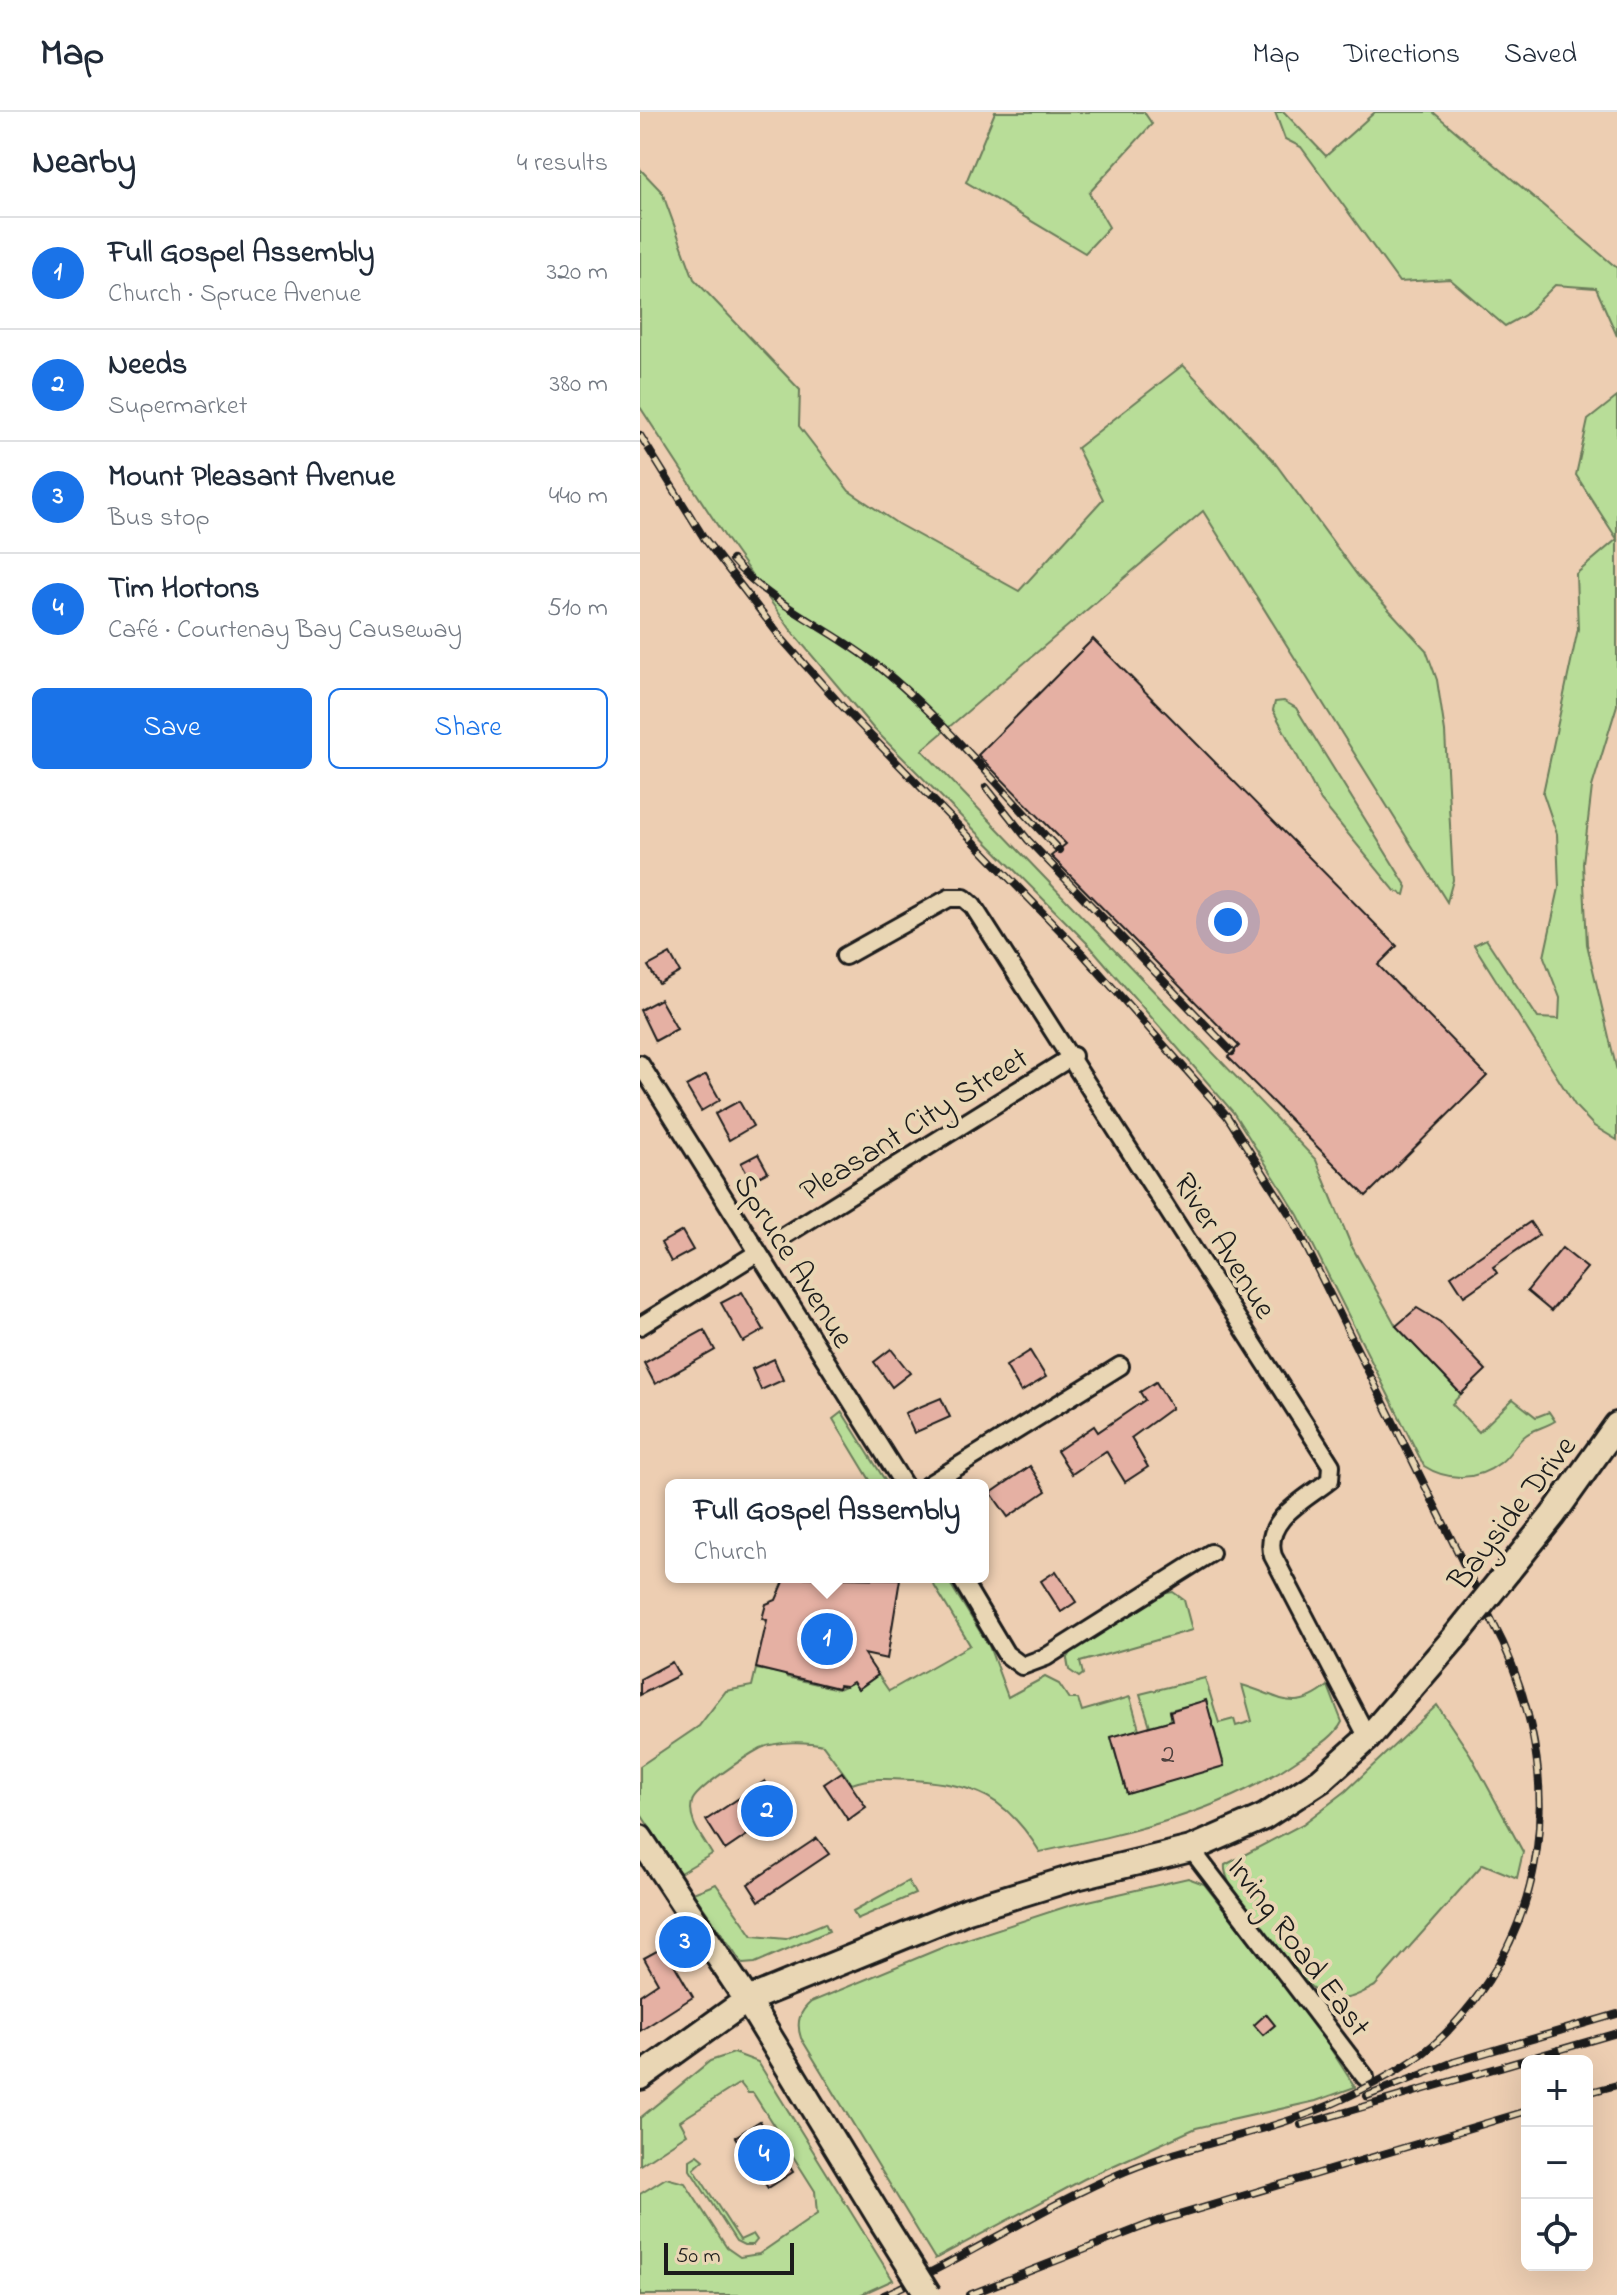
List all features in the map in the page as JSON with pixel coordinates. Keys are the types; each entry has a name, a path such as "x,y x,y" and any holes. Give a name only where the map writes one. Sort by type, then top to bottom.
{"main road":[{"name":"Bayside Drive","path":"640,2077 747,2000 1006,1897 1191,1849 1264,1817 1294,1799 1368,1738 1455,1637 1553,1515 1617,1425"},
{"path":"640,1838 747,2000 928,2295"}],"street":[{"name":"River Avenue","path":"845,956 949,898 964,898 973,906 1073,1056 1331,1465 1330,1480 1277,1522 1270,1541 1273,1556 1368,1738"},
{"name":"Pleasant City Street","path":"782,1237 1073,1056"},
{"name":"Spruce Avenue","path":"640,1064 646,1086 757,1253 900,1479"},
{"path":"640,1326 757,1253"},
{"path":"938,1479 1120,1366"},
{"path":"964,1583 1006,1654 1017,1664 1030,1665 1211,1553"},
{"name":"Irving Road East","path":"1191,1849 1365,2077"}],"green space":[{"path":"995,112 1144,112 1152,124 1089,193 1109,227 1085,253 966,182"},
{"path":"1275,112 1284,112 1326,156 1375,112 1433,112 1617,268 1617,336 1596,288 1555,285 1525,315 1505,326 1450,279 1399,282 1301,147 1285,139"},
{"path":"640,169 662,192 694,279 800,390 799,426 849,491 898,524 1019,591 1103,499 1077,448 1183,365 1272,459 1358,576 1426,650 1437,680 1445,732 1453,880 1447,902 1203,511 922,750 1316,1160 1351,1245 1396,1326 1461,1394 1452,1404 1479,1432 1513,1399 1536,1417 1549,1412 1555,1421 1526,1435 1504,1460 1491,1469 1462,1477 1442,1474 1424,1466 1298,1215 1233,1112 1089,945 873,728 793,633 727,540 640,407"},
{"path":"1617,397 1617,539 1576,475 1588,420"},
{"path":"1617,539 1617,705 1592,787 1583,863 1587,944 1617,1071 1617,1140 1594,1126 1576,1107 1474,945 1486,939 1538,1018 1559,1019 1560,998 1544,957 1559,888 1557,834 1543,793 1578,629 1576,574"},
{"path":"1284,701 1296,708 1407,887 1405,895 1395,891 1321,801 1273,710 1275,702"},
{"path":"842,1412 884,1479 869,1479 833,1419"},
{"path":"933,1583 950,1583 989,1646 1008,1697 1045,1677 1059,1684 1069,1699 1078,1699 1082,1711 1130,1697 1139,1729 1111,1738 1127,1794 1224,1765 1206,1701 1170,1710 1172,1720 1150,1726 1140,1694 1205,1678 1219,1723 1234,1719 1236,1726 1252,1721 1242,1685 1295,1701 1315,1695 1328,1686 1342,1722 1318,1746 1270,1777 1208,1807 1142,1828 1040,1852 1014,1818 987,1797 955,1785 935,1782 875,1779 852,1784 823,1745 809,1743 792,1742 761,1748 711,1781 695,1797 692,1816 712,1854 680,1873 640,1813 640,1766 699,1726 726,1691 752,1686 756,1669 779,1673 788,1670 787,1677 838,1689 853,1682 859,1689 878,1675 889,1691 970,1645"},
{"path":"1173,1592 1184,1600 1192,1630 1080,1662 1083,1674 1079,1677 1069,1670 1067,1659 1073,1650 1161,1594"},
{"path":"1437,1705 1470,1754 1523,1852 1517,1878 1483,1864 1375,1986 1348,1998 1329,1998 1301,1978 1266,1939 1236,1896 1227,1878 1225,1865 1303,1824 1346,1791"},
{"path":"1188,1878 1204,1884 1316,2026 1355,2087 1316,2101 1196,2128 1084,2179 935,2259 801,2038 799,2023 804,2010 811,2002 946,1946 1071,1905"},
{"path":"908,1881 915,1894 857,1919 853,1911"},
{"path":"716,1884 753,1936 786,1939 825,1923 829,1931 755,1963 743,1964 693,1893"},
{"path":"734,2053 758,2062 893,2280 860,2295 640,2295 640,2194 666,2178 685,2183 727,2248 740,2257 759,2254 817,2214 815,2191 753,2093 748,2093 740,2083 680,2121 687,2134 640,2165 640,2118 710,2061"},
{"path":"698,2155 704,2160 694,2169 740,2240 753,2234 757,2240 753,2245 736,2241 690,2170 690,2160"}],"building":[{"path":"1093,639 1397,946 1378,965 1487,1076 1366,1196 1228,1057 1239,1046 1051,856 1066,844 978,755"},
{"path":"670,954 680,972 659,984 648,966"},
{"path":"660,999 677,1029 655,1041 640,1010"},
{"path":"706,1075 720,1100 701,1111 686,1086"},
{"path":"739,1101 753,1126 729,1140 715,1114"},
{"path":"758,1154 768,1172 751,1181 741,1163"},
{"path":"1530,1222 1539,1235 1493,1267 1497,1273 1464,1296 1451,1276"},
{"path":"682,1231 693,1250 671,1262 661,1243"},
{"path":"1562,1248 1587,1268 1551,1311 1527,1291"},
{"path":"742,1292 764,1330 743,1342 721,1303"},
{"path":"1417,1308 1440,1322 1486,1370 1461,1394 1396,1326"},
{"path":"704,1330 715,1350 655,1384 644,1363"},
{"path":"891,1349 910,1373 892,1387 874,1362"},
{"path":"1030,1351 1046,1377 1021,1392 1006,1366"},
{"path":"774,1359 783,1380 761,1390 752,1369"},
{"path":"1156,1382 1172,1408 1131,1438 1148,1467 1125,1482 1106,1451 1072,1474 1057,1451 1094,1426 1098,1432 1145,1400 1140,1392"},
{"path":"941,1398 950,1417 914,1433 905,1413"},
{"path":"1030,1466 1046,1491 1008,1517 991,1493"},
{"path":"1056,1571 1076,1602 1061,1612 1041,1581"},
{"path":"783,1583 899,1583 887,1659 864,1654 878,1675 858,1689 853,1682 846,1686 839,1685 838,1688 756,1668 767,1620 762,1619 766,1604 776,1600"},
{"path":"672,1662 679,1675 640,1695 640,1679"},
{"path":"1206,1700 1224,1766 1127,1794 1111,1737 1172,1720 1170,1711"},
{"path":"842,1772 866,1807 848,1820 824,1784"},
{"path":"765,1781 784,1810 725,1850 706,1820"},
{"path":"817,1838 829,1854 759,1901 748,1884"},
{"path":"664,1947 693,1997 640,2031 640,1995 658,1983 644,1958"},
{"path":"1266,2014 1275,2025 1263,2035 1254,2025"},
{"path":"760,2121 793,2172 768,2188 735,2137"}],"railway":[{"path":"640,435 704,538 782,639 839,703 1081,952 1227,1116 1292,1218 1503,1643 1522,1694 1534,1746 1539,1797 1537,1848 1527,1898 1508,1946 1481,1991 1434,2044 1384,2078 1317,2110 1153,2161 1095,2185 884,2295"},
{"path":"732,560 763,589 870,660 919,702 1059,850"},
{"path":"986,787 1028,840 1232,1052"},
{"path":"1367,2096 1454,2062 1617,2014"},
{"path":"1301,2125 1617,2033"},
{"path":"1593,2091 1617,2085"},
{"path":"969,2295 1152,2223 1521,2113"}],"place":[{"name":"Full Gospel Assembly","path":"827,1639"},
{"name":"Needs","path":"767,1811"},
{"name":"Mount Pleasant Avenue","path":"685,1942"},
{"name":"Tim Hortons","path":"764,2155"}]}
